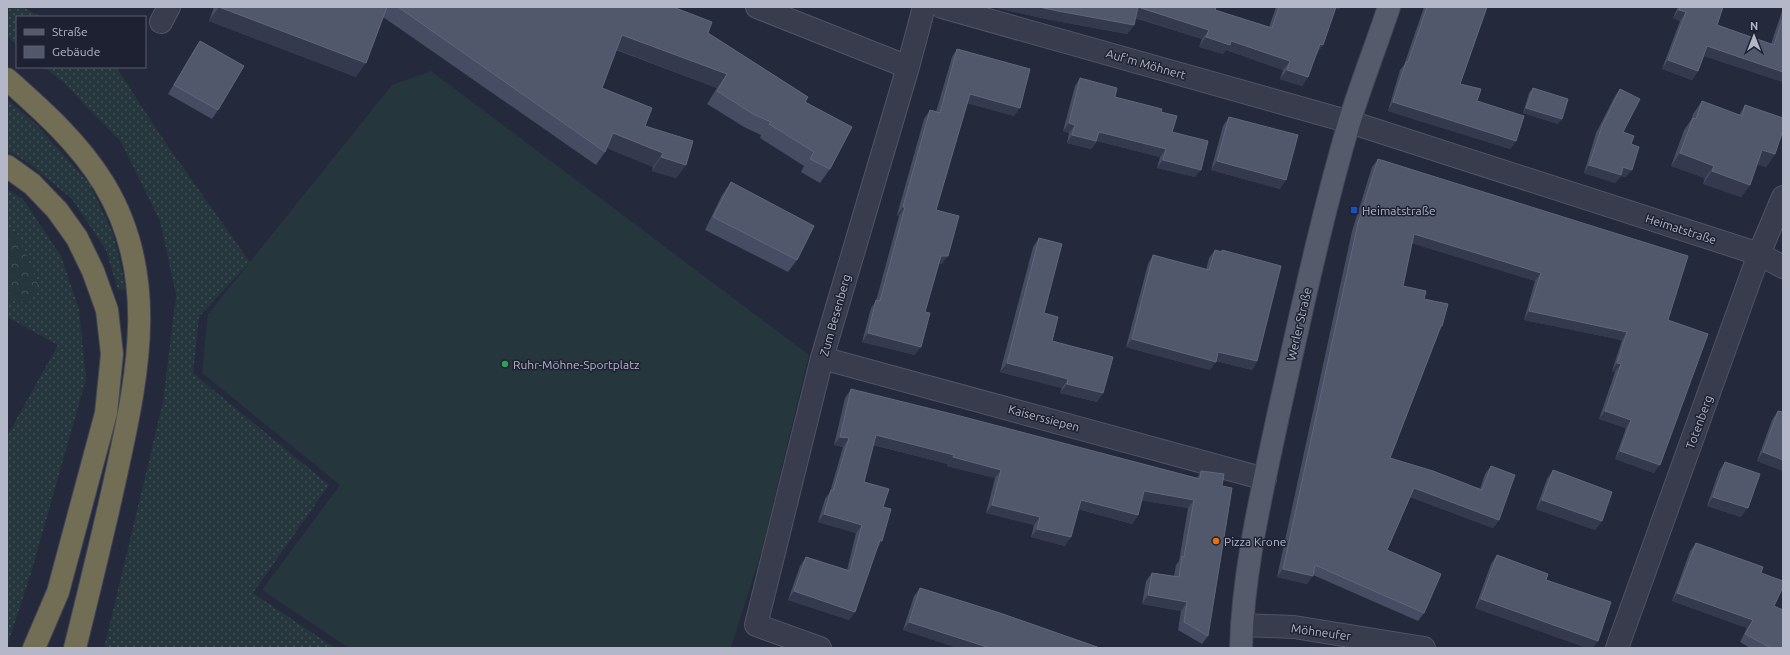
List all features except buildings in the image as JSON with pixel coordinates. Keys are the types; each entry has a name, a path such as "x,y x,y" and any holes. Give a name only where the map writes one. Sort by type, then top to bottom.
{"highway":[{"path":"7,79 38,106 74,143 104,185 119,213 128,236 138,286 139,333 132,403 114,486 75,648"},
{"path":"7,166 32,184 57,210 77,238 93,271 107,310 112,354 106,413 58,592 34,648"}],"main road":[{"name":"Werler Straße","path":"1241,648 1249,563 1265,479 1315,252 1350,122 1389,7"}],"street":[{"path":"756,7 908,67"},
{"name":"Zum Besenberg","path":"820,648 756,625 822,358 908,67 924,7"},
{"name":"Auf'm Möhnert","path":"942,7 1350,122"},
{"name":"Heimatstraße","path":"1350,122 1759,254 1783,266"},
{"name":"Totenberg","path":"1616,648 1759,254 1783,197"},
{"name":"Kaiserssiepen","path":"822,358 1265,479"},
{"name":"Möhneufer","path":"1242,625 1294,627 1389,641 1424,648"}],"green space":[{"path":"7,7 22,7 41,16 16,16 16,44 7,37"},
{"path":"45,68 117,68 167,145 250,262 199,317 193,373 329,485 253,593 335,648 104,648 163,402 176,295 160,221 121,142 63,82"},
{"name":"Ruhr-Möhne-Sportplatz","path":"431,71 809,355 762,549 731,648 349,648 262,590 340,485 202,373 208,314 392,85"},
{"path":"7,99 36,124 90,184 114,236 126,289 118,290 106,250 72,199 27,162 7,151"},
{"path":"7,189 23,199 61,256 79,309 86,379 31,573 7,646 7,436 58,345 7,317 7,298 29,303 18,235 7,226"},
{"path":"7,226 18,235 38,284 29,303 7,298"}],"place":[{"name":"Heimatstraße","path":"1354,210"},
{"name":"Ruhr-Möhne-Sportplatz","path":"505,364"},
{"name":"Pizza Krone","path":"1216,541"}]}
